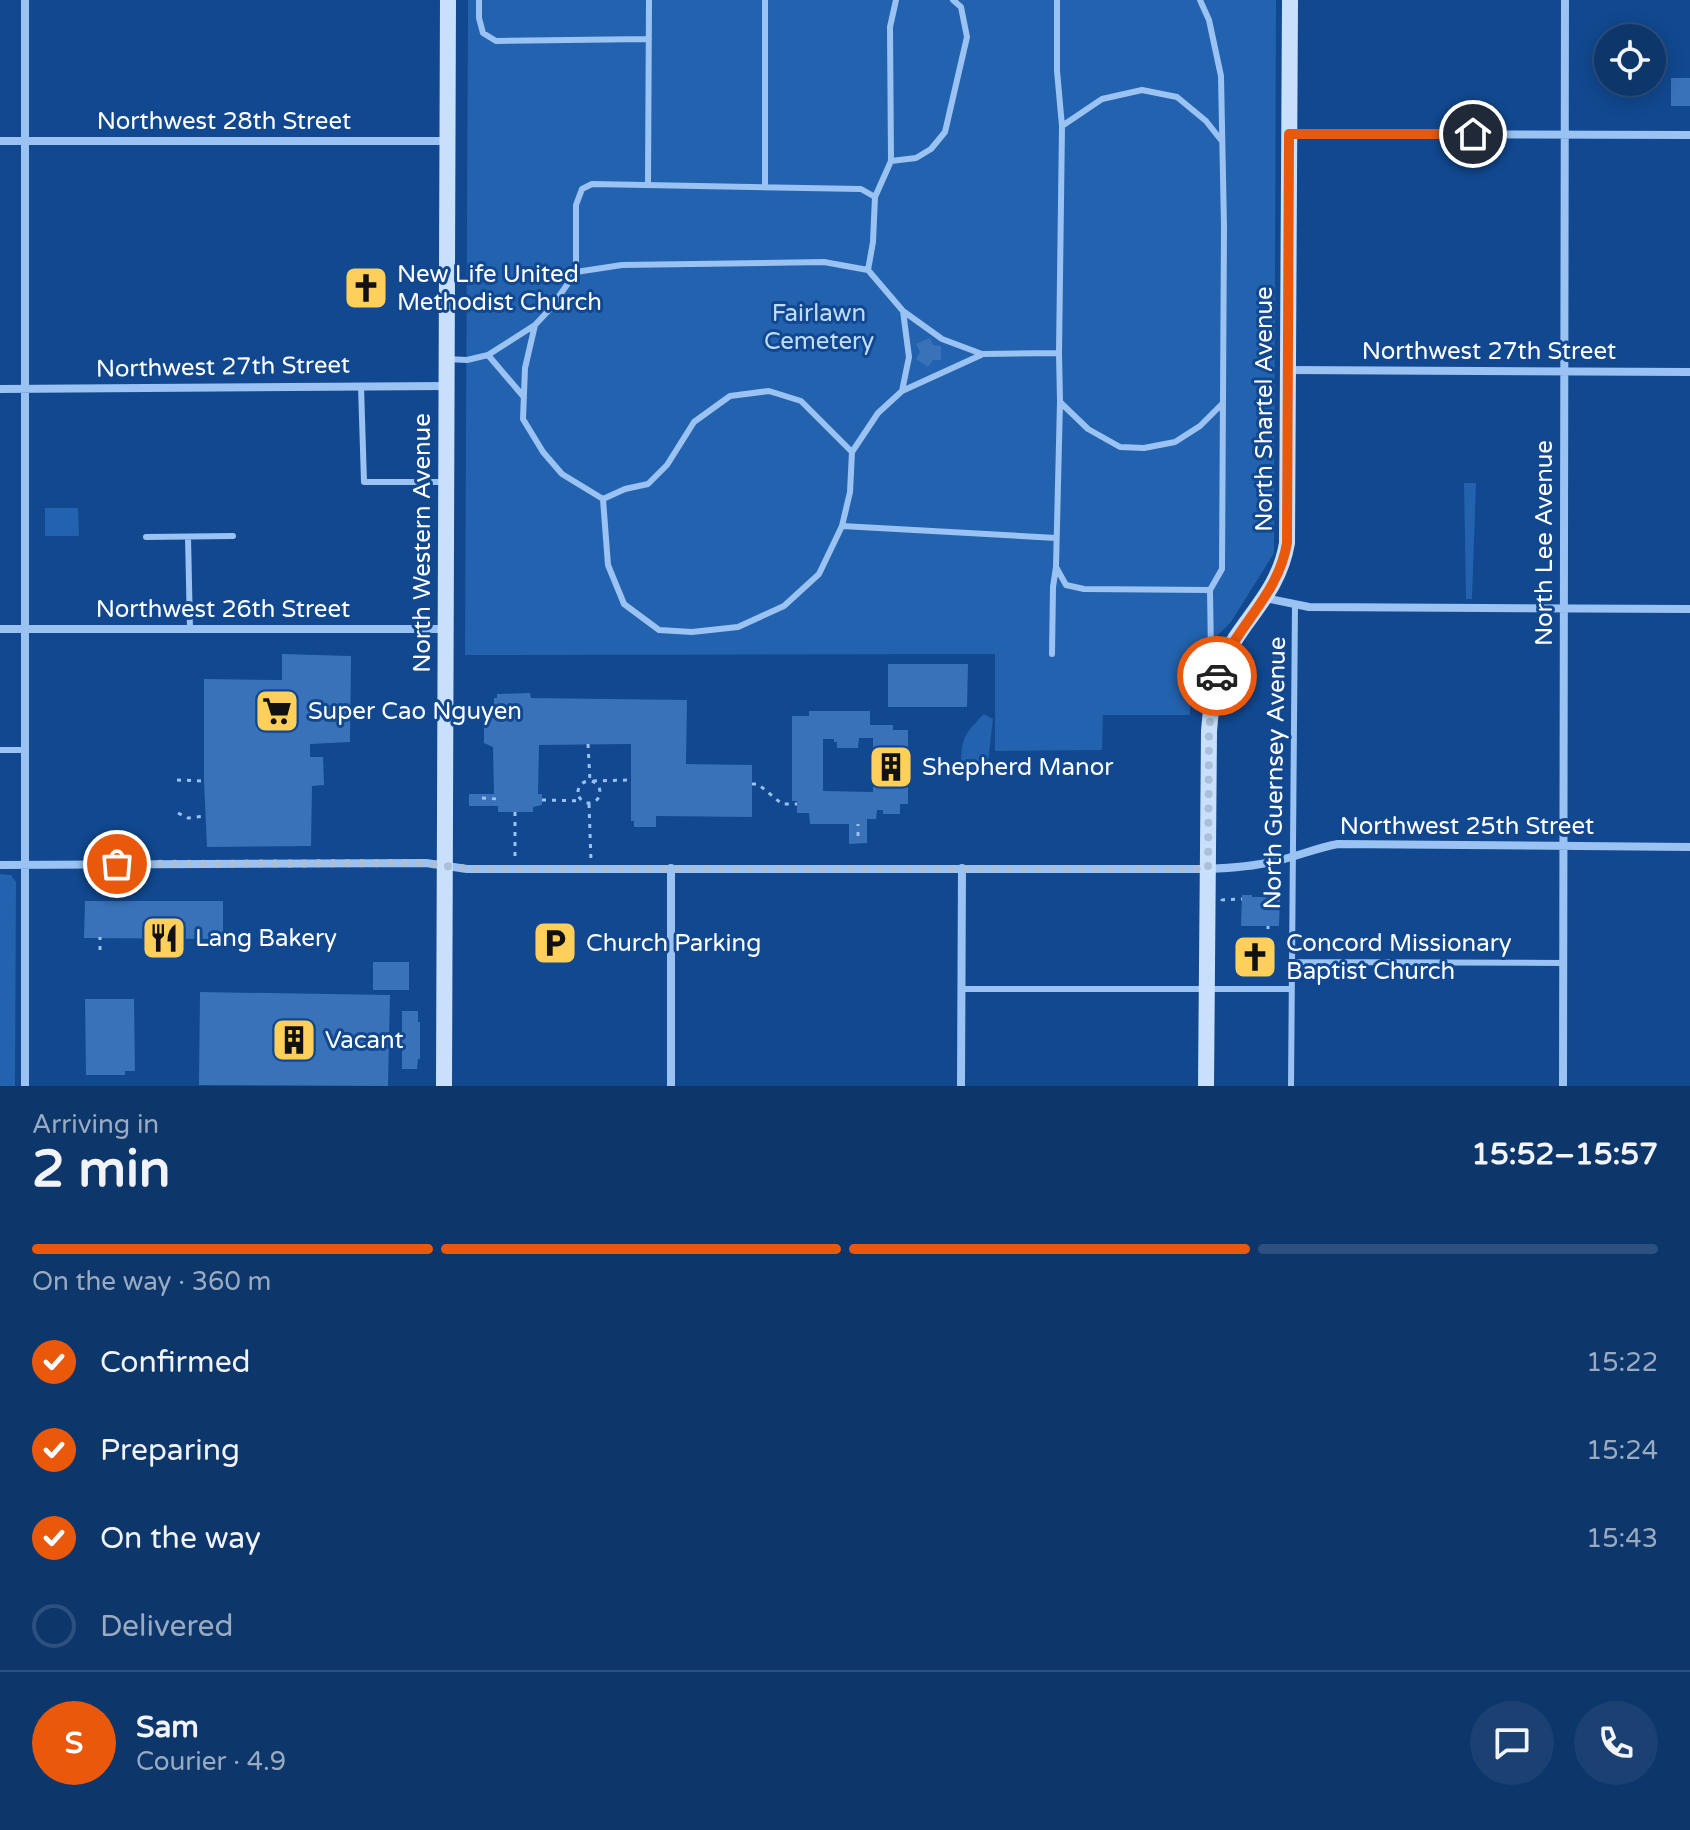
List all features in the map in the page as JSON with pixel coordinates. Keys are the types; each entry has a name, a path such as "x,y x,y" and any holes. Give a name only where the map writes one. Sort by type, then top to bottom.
{"street":[{"path":"25,0 25,1086"},
{"name":"North Western Avenue","path":"444,1086 448,0"},
{"name":"North Shartel Avenue","path":"1206,1086 1209,731 1215,682 1228,651 1278,576 1287,543 1290,0"},
{"name":"North Lee Avenue","path":"1563,1086 1565,0"},
{"path":"1289,134 1690,135"},
{"name":"Northwest 28th Street","path":"0,141 448,141"},
{"name":"Northwest 27th Street","path":"1289,370 1690,372"},
{"name":"Northwest 27th Street","path":"0,389 447,386"},
{"path":"1265,598 1309,607 1690,609"},
{"name":"Northwest 26th Street","path":"0,629 445,629"},
{"name":"Northwest 25th Street","path":"0,865 426,863 461,869 1208,869 1249,867 1338,844 1690,847"},
{"path":"671,868 671,1086"},
{"path":"961,1086 962,868"}],"lane":[{"path":"479,0 483,33 496,41 649,39"},
{"path":"648,184 649,0"},
{"path":"765,0 765,187"},
{"path":"868,270 875,197 891,161 890,27 896,0"},
{"path":"891,161 916,158 931,149 945,132 967,37 961,7 953,0"},
{"path":"1052,654 1060,402 1062,126 1057,71 1057,0"},
{"path":"1200,0 1209,20 1221,76 1224,227 1222,569 1210,590 1211,655 1215,682"},
{"path":"1062,126 1102,99 1142,90 1177,97 1206,121 1221,140"},
{"path":"447,359 467,360 488,355 535,325 550,309 576,272 576,205 582,189 592,184 861,189 875,197"},
{"path":"576,272 622,265 824,262 868,270 903,311 942,339 982,354 1059,353"},
{"path":"902,391 909,357 903,311"},
{"path":"535,325 525,368 523,419 543,452 562,474 603,499"},
{"path":"603,499 608,565 624,604 659,630 692,632 738,627 784,606 819,574 842,526 850,492 852,452 878,413 902,391 982,354"},
{"path":"488,355 523,396"},
{"path":"361,386 364,482 446,482"},
{"path":"603,499 625,489 648,484 667,465 694,422 730,396 769,391 801,401 852,452"},
{"path":"1060,402 1088,429 1120,447 1144,448 1175,442 1200,426 1223,403"},
{"path":"842,526 1056,538"},
{"path":"146,537 233,536"},
{"path":"188,537 190,629"},
{"path":"1056,567 1066,585 1084,589 1210,590"},
{"name":"North Guernsey Avenue","path":"1291,1086 1295,604"},
{"path":"0,750 25,750"},
{"path":"1291,962 1563,963"},
{"path":"961,989 1291,989"}],"path":[{"path":"588,744 590,781"},
{"path":"177,780 204,781"},
{"path":"583,801 578,794 582,783 631,780"},
{"path":"542,800 589,803 596,800 600,793 598,786 590,781"},
{"path":"752,784 758,784 782,804 797,804"},
{"path":"482,798 498,799"},
{"path":"589,803 591,868"},
{"path":"515,812 515,869"},
{"path":"178,813 188,818 206,816"},
{"path":"858,824 858,836"},
{"path":"1222,912 1222,900 1242,899"},
{"path":"100,937 100,950"},
{"path":"164,938 164,950"}],"green space":[{"name":"Fairlawn Cemetery","path":"468,0 1276,0 1274,553 1231,622 1199,654 1191,654 1190,715 1103,715 1102,750 995,751 995,654 465,655"},
{"path":"1464,483 1476,483 1472,599 1466,599"},
{"path":"45,508 78,508 79,536 45,536"},
{"path":"984,714 993,719 987,771 961,771 964,739"},
{"path":"0,874 11,875 16,882 15,1086 0,1086"}],"building":[{"path":"1671,78 1690,78 1690,106 1671,106"},
{"path":"930,338 933,345 941,346 941,360 933,360 928,367 916,359 920,352 916,344"},
{"name":"Super Cao Nguyen","path":"282,654 351,656 350,742 310,744 310,757 323,757 324,785 312,786 311,846 207,847 204,679 282,680"},
{"path":"1273,657 1282,657 1282,668 1272,668"},
{"path":"888,664 968,664 967,707 888,707"},
{"path":"530,693 531,698 687,700 686,764 752,765 752,817 656,816 656,827 634,827 634,821 631,821 631,744 539,745 538,794 542,794 542,805 533,807 533,812 498,812 498,806 469,806 469,794 494,794 493,747 484,743 484,718 494,718 494,698 497,694"},
{"name":"Shepherd Manor","path":"809,711 870,711 870,725 893,725 893,730 908,730 908,804 900,804 900,814 883,814 883,810 877,810 876,819 867,819 867,843 849,844 849,824 810,824 809,813 797,813 797,801 792,801 792,716 809,716","holes":["859,738 873,738 873,792 823,791 823,739 834,739 837,748 858,748"]},
{"name":"Concord Missionary Baptist Church","path":"1242,895 1280,897 1279,926 1241,926"},
{"path":"85,901 223,901 223,939 84,938"},
{"path":"373,962 409,962 409,990 373,990"},
{"name":"Vacant","path":"200,992 390,995 388,1086 199,1085"},
{"path":"85,999 134,999 135,1071 125,1071 125,1075 86,1075"},
{"path":"402,1011 418,1011 420,1059 417,1069 402,1069"}],"way so far":[{"path":"117,864 426,863 461,869 1208,869 1209,731 1217,676"}],"place":[{"name":"New Life United Methodist Church","path":"366,288"},
{"name":"Super Cao Nguyen","path":"277,711"},
{"name":"Shepherd Manor","path":"891,767"},
{"name":"Lang Bakery","path":"164,938"},
{"name":"Church Parking","path":"555,943"},
{"name":"Concord Missionary Baptist Church","path":"1255,957"},
{"name":"Vacant","path":"294,1040"}],"route":[{"path":"1217,676 1228,651 1278,576 1287,543 1289,134 1473,134"}]}
